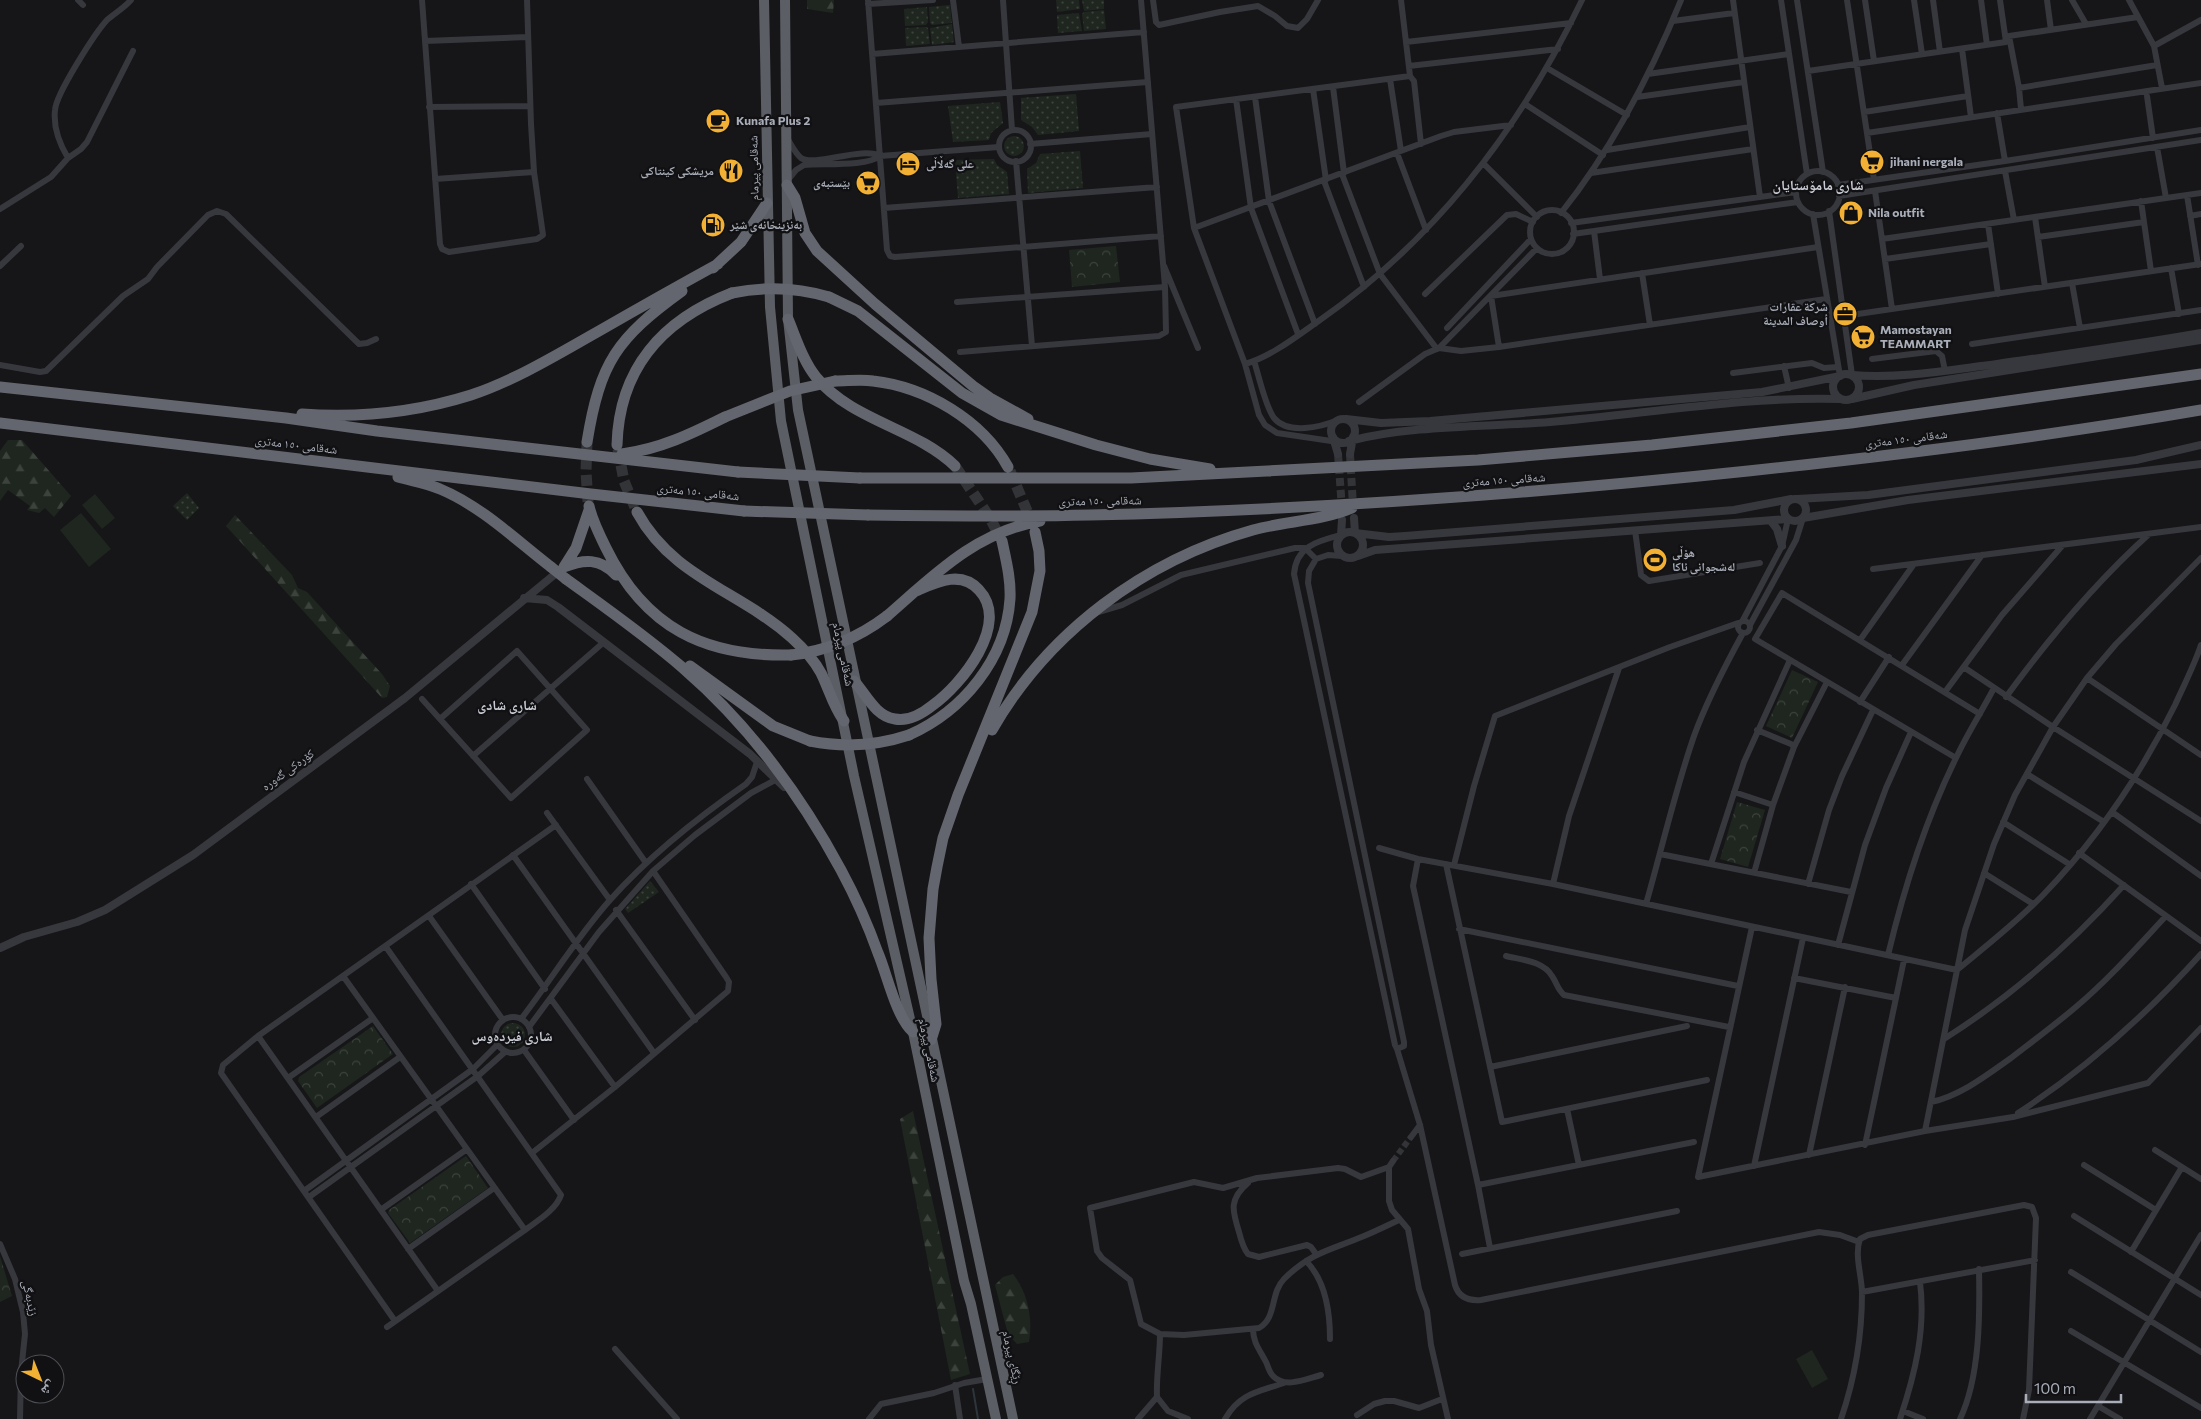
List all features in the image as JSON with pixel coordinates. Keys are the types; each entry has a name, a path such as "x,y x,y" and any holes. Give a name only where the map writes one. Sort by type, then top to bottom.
{"highway":[{"name":"شەقامی پیرمام","path":"764,0 770,307 781,421 854,776 913,1032 964,1281 971,1304 987,1379"},
{"name":"شەقامی پیرمام","path":"785,0 788,318 798,410 987,1301"},
{"path":"787,184 795,198 805,233 817,252 882,310 973,386 990,398 1050,431"},
{"path":"587,442 598,390 606,369 620,346 649,314 718,264 742,242 768,203"},
{"path":"205,411 357,415 451,401 514,377 718,264"},
{"path":"617,445 620,418 628,388 648,352 667,330 687,314 732,293 758,288 800,289 829,297 858,311 970,398 1001,415 1150,459 1232,473"},
{"path":"788,318 806,361 826,388 861,411 932,449 955,466"},
{"name":"شەقامی ١٥٠ مەتری","path":"0,387 205,411 286,418 377,431 738,472 860,478 1131,478 1478,460 1652,445 1908,416 2201,374"},
{"path":"602,456 640,452 678,441 725,417 790,391 835,381 866,380 911,390 934,400 974,426 996,448 1008,467"},
{"name":"شەقامی ١٥٠ مەتری","path":"0,423 744,511 868,515 1089,515 1360,504 1558,490 1869,458 2050,434 2201,410"},
{"path":"363,467 438,488 455,496 651,641 687,664 773,726 810,741 836,745 861,746 886,743 909,735 922,729 952,709 976,684 995,654 1007,620 1010,598 1009,572 1002,542"},
{"path":"970,768 994,725 1023,683 1042,660 1090,615 1121,592 1164,565 1207,546 1254,530 1336,515 1360,504"},
{"path":"564,567 576,548 589,508 608,553 625,584"},
{"path":"637,512 650,533 680,563 780,627 802,648 821,673 835,708 844,721"},
{"path":"564,567 582,561 604,564 664,623 698,640 733,652 768,656 812,653 842,643 867,630 887,616 965,551 993,535 1026,524 1089,515"},
{"path":"932,1040 936,1024 929,938 933,889 944,838 958,795 1032,612 1040,571 1039,551 1035,532"},
{"path":"854,681 874,708 884,715 900,719 916,716 925,711 952,690 964,676 977,657 988,628 989,606 984,595 971,583 947,579 916,591"},
{"path":"651,641 690,674 732,715 788,782 845,879 878,950 903,1021 913,1032"},
{"name":"ڕێگای پیرمام","path":"987,1301 1014,1419"},
{"path":"987,1379 996,1419"}],"street":[{"path":"68,158 56,132 57,101 88,45 107,20 131,0"},
{"path":"422,0 440,244 442,249 448,252 541,238 544,233 534,172 527,0"},
{"path":"933,0 868,2 887,250 890,256 1161,236"},
{"path":"952,0 959,47"},
{"path":"1003,0 1011,92 1012,130"},
{"path":"1141,0 1163,264 1198,348"},
{"path":"1153,0 1156,22 1159,25 1258,6 1276,16 1287,26 1298,28 1307,20 1318,0"},
{"path":"1401,0 1408,66 1410,76 1414,81 1422,144"},
{"path":"1245,364 1254,361 1315,324 1380,274 1426,230 1484,164 1511,125 1547,68 1582,0"},
{"path":"1560,213 1605,152 1637,97 1681,0"},
{"path":"1733,0 1760,197"},
{"path":"1780,0 1807,174"},
{"path":"1797,0 1823,172"},
{"path":"1847,0 1874,180"},
{"path":"1865,0 1874,61"},
{"path":"1914,0 1922,54"},
{"path":"1932,0 1940,52"},
{"path":"1981,0 1987,45"},
{"path":"2000,0 2019,88 2020,109"},
{"path":"2047,0 2051,30"},
{"path":"2072,0 2086,24"},
{"path":"2129,0 2154,46 2162,88"},
{"path":"1673,21 1734,13"},
{"path":"1808,71 1987,45 2051,30 2138,17"},
{"path":"2154,46 2201,20"},
{"path":"1406,42 1571,23"},
{"path":"872,54 1144,32"},
{"path":"425,41 528,38"},
{"path":"1408,66 1558,48"},
{"path":"1962,48 1972,117"},
{"path":"0,209 51,177 68,158 87,142 133,52"},
{"path":"1648,74 1789,54"},
{"path":"2019,88 2157,65"},
{"path":"1547,68 1627,114"},
{"path":"1410,76 1176,107 1194,228 1245,364 1259,416 1268,428 1288,436 1335,440 1351,439 1391,432 1549,422 1763,402 1852,399 1914,385 2201,340"},
{"path":"1390,79 1399,152 1426,230"},
{"path":"876,104 1148,82"},
{"path":"1637,97 1744,82"},
{"path":"1867,132 2201,82"},
{"path":"1333,87 1343,173 1380,274 1438,348 1461,351 1499,347 1826,299"},
{"path":"1313,89 1324,180 1364,287"},
{"path":"1864,112 1968,96"},
{"path":"2147,96 2153,138"},
{"path":"1255,97 1269,201 1315,324"},
{"path":"1236,99 1251,208 1298,334"},
{"path":"1525,104 1605,152 1750,127"},
{"path":"429,107 530,106"},
{"path":"1997,113 2005,162"},
{"path":"1194,228 1454,132 1511,125"},
{"path":"1012,130 1022,132 1030,144 1025,158 1016,161 1004,158 999,147 1001,138 1012,130"},
{"path":"1838,185 2005,162 2201,130"},
{"path":"1030,144 1152,134"},
{"path":"786,136 798,155 804,159 869,154 880,156 999,147"},
{"path":"1839,196 2201,140"},
{"path":"2157,147 2166,198"},
{"path":"1591,172 1753,149"},
{"path":"787,184 796,170 804,165 861,162 874,160 880,156"},
{"path":"1016,161 1032,346"},
{"path":"1484,164 1535,219"},
{"path":"1983,164 1984,175"},
{"path":"2005,171 2014,220"},
{"path":"435,179 534,172"},
{"path":"1823,172 1832,177 1838,185 1839,196 1836,204 1829,212 1813,214 1803,209 1798,202 1796,192 1800,180 1807,174 1823,172"},
{"path":"884,208 1157,187"},
{"path":"1875,190 1892,309"},
{"path":"1571,223 1796,192"},
{"path":"1882,239 2201,193"},
{"path":"1844,316 2199,264 2187,195"},
{"path":"1573,234 1798,202"},
{"path":"2141,202 2151,271"},
{"path":"0,365 40,372 46,371 123,296 148,279 157,267 208,215 216,210 226,214 359,344 376,339"},
{"path":"1549,211 1560,213 1571,223 1573,234 1569,245 1561,252 1548,254 1537,248 1531,239 1530,232 1535,219 1549,211"},
{"path":"1829,212 1852,375 1858,381 1859,389 1852,399"},
{"path":"1425,294 1507,215 1516,214 1535,219"},
{"path":"1813,214 1840,376"},
{"path":"2190,216 2201,214"},
{"path":"2035,217 2045,287"},
{"path":"2038,237 2144,222"},
{"path":"1988,224 1998,294"},
{"path":"1594,231 1600,279"},
{"path":"1447,328 1531,239"},
{"path":"1885,259 1990,244"},
{"path":"0,266 21,246"},
{"path":"1491,296 1818,247"},
{"path":"1359,402 1425,354 1438,348 1537,248"},
{"path":"960,352 1161,335 1166,330 1163,259"},
{"path":"2171,268 2179,314"},
{"path":"1642,273 1650,324"},
{"path":"2072,283 2080,328"},
{"path":"957,302 1165,287"},
{"path":"1491,296 1499,347"},
{"path":"1972,344 2201,310"},
{"path":"1254,361 1270,410 1278,421 1289,426 1305,428 1342,420 1381,423 1430,421 1762,392 1840,376 1944,371 2201,333"},
{"path":"1872,359 1936,351 1942,356 1944,371"},
{"path":"1733,373 1812,364 1824,368 1838,367"},
{"path":"1784,366 1788,388"},
{"path":"1840,376 1834,382 1834,390 1841,399"},
{"path":"1342,420 1354,426 1350,454"},
{"path":"1338,454 1331,429 1342,420"},
{"path":"1090,615 1122,605 1165,582 1200,569 1295,548 1305,548 1320,540 1341,535 1355,533 1389,537 1405,536 1734,510 1794,499 1868,495 2136,460 2201,446"},
{"path":"1397,1048 1402,1048 1404,1042 1308,583 1309,571 1316,558 1328,555 1348,558 1375,550 1635,530 1788,519 1797,521 1803,518 1908,500 2201,464"},
{"path":"1646,904 1674,798 1695,734 1718,680 1743,633 1748,631 1796,540 1806,511 1805,505 1794,499"},
{"path":"1743,633 1738,630 1741,622 1782,546 1788,519 1784,513 1784,506 1794,499"},
{"path":"1354,518 1355,533 1360,537 1363,545 1358,556"},
{"path":"1342,520 1341,535 1337,546 1342,556"},
{"path":"1771,521 1777,529 1782,546"},
{"path":"1873,569 2201,527"},
{"path":"1635,530 1641,575 1649,581 1760,563"},
{"path":"2006,697 2061,624 2111,570 2148,535"},
{"path":"1945,692 1965,668 2002,614 2062,546"},
{"path":"1305,548 1316,558"},
{"path":"1305,548 1297,560 1295,580 1397,1048 1420,1125 1455,1286 1461,1296 1481,1300 1819,1232 1840,1235 1859,1242"},
{"path":"1902,665 1982,555"},
{"path":"1925,1132 1965,930 2003,822 2052,727 2087,678 2116,644 2201,558"},
{"path":"1860,640 1914,564"},
{"name":"کۆرەکی گەورە","path":"0,948 24,937 77,922 105,910 193,855 405,698 524,598 564,567"},
{"path":"1956,758 1755,639 1782,593 1980,714"},
{"path":"524,598 551,602 757,762 777,779 802,806"},
{"path":"1707,1080 1502,1122 1460,929 1450,865 1495,716 1670,647 1741,622 1747,621 1750,625"},
{"path":"473,756 604,642"},
{"path":"1378,848 1418,859 1553,884 1957,970 1995,940 2033,904 2070,864 2112,812 2134,779 2163,728 2201,646"},
{"path":"422,699 511,798 587,730 517,651 440,718"},
{"path":"1860,702 1889,658"},
{"path":"1711,864 1734,792 1757,730 1790,660"},
{"path":"1553,884 1569,816 1619,668"},
{"path":"1965,668 2052,727 2201,821"},
{"path":"2087,678 2201,755"},
{"path":"1754,873 1773,805 1794,747 1827,682"},
{"path":"1888,956 1900,904 1917,852 1956,758 1994,688"},
{"path":"1808,884 1829,810 1842,776 1873,710"},
{"path":"1757,730 1794,747"},
{"path":"1838,945 1865,845 1886,788 1911,732"},
{"path":"521,1019 610,900 646,863 682,831 746,784 752,777 757,762"},
{"path":"2027,774 2104,822"},
{"path":"587,779 646,863"},
{"path":"529,1027 616,910 653,871 695,835 751,793 777,779"},
{"path":"1734,792 1773,805"},
{"path":"2112,812 2201,876"},
{"path":"547,813 610,900"},
{"path":"2003,822 2070,864"},
{"path":"395,1321 221,1073 223,1065 258,1036 556,825"},
{"path":"1352,846 1364,846"},
{"path":"2079,853 2201,941"},
{"path":"1660,854 1851,892"},
{"path":"513,855 654,1053"},
{"path":"1418,859 1412,886 1478,1185 1490,1248"},
{"path":"532,1153 695,1020 726,993 729,988 729,982 653,871"},
{"path":"1984,872 2033,904"},
{"path":"471,884 545,989"},
{"path":"1944,1038 1982,1014 2048,962 2088,925 2124,885"},
{"path":"616,910 695,1020"},
{"path":"429,916 503,1020"},
{"path":"1931,1102 1946,1099 1994,1070 2036,1039 2078,1005 2166,916"},
{"path":"1752,927 1698,1177 1925,1132 2013,1117 2148,1083 2201,1028"},
{"path":"1460,929 1738,986"},
{"path":"1754,1166 1803,938"},
{"path":"386,947 474,1069 561,1195 559,1201 525,1230 387,1327"},
{"path":"2013,1117 2058,1087 2099,1055 2146,1012 2201,954"},
{"path":"1506,956 1538,964 1544,968 1554,978 1557,988 1564,996 1729,1027"},
{"path":"1866,1145 1904,960"},
{"path":"1380,974 1390,972"},
{"path":"343,976 525,1230"},
{"path":"1794,978 1896,998"},
{"path":"1809,1155 1845,988"},
{"path":"551,999 615,1087"},
{"path":"512,1017 521,1019 529,1027 530,1041 524,1050 512,1054 505,1052 497,1045 495,1032 503,1020 512,1017"},
{"path":"288,1078 372,1018"},
{"path":"1490,1067 1688,1026"},
{"path":"258,1036 438,1291"},
{"path":"307,1194 474,1069 497,1045"},
{"path":"524,1050 574,1120"},
{"path":"349,1163 436,1107 478,1076 505,1052"},
{"path":"316,1117 400,1057"},
{"path":"1567,1109 1579,1165"},
{"path":"1411,1137 1420,1125"},
{"path":"1478,1185 1694,1142"},
{"path":"382,1210 466,1149"},
{"path":"2155,1150 2201,1179"},
{"path":"1399,1220 1364,1236 1316,1254 1306,1261 1282,1281 1269,1319 1265,1325 1253,1329 1184,1336 1160,1334 1141,1324 1130,1280 1102,1258 1097,1251 1090,1208 1194,1182 1223,1188 1251,1180 1338,1168 1362,1177 1391,1164 1389,1201 1399,1220 1406,1224 1408,1229 1418,1289 1427,1311 1431,1345 1448,1419"},
{"path":"2084,1165 2156,1210"},
{"path":"2131,1252 2182,1167"},
{"path":"1251,1180 1241,1189 1235,1199 1232,1210 1248,1254 1259,1257 1307,1245 1316,1254"},
{"path":"408,1249 494,1188"},
{"path":"1841,1419 1858,1353 1862,1292 1859,1242 1863,1237 2024,1205 2032,1208 2036,1214 2029,1390 2023,1419"},
{"path":"1462,1254 1677,1210"},
{"path":"2074,1216 2201,1295"},
{"path":"2090,1419 2201,1236"},
{"name":"زێدبەگی","path":"0,1244 15,1279 23,1312 25,1334 20,1380 20,1419"},
{"path":"1862,1292 2035,1260"},
{"path":"1306,1261 1318,1274 1329,1309 1330,1339"},
{"path":"1960,1419 1967,1402 1974,1365 1979,1269"},
{"path":"2071,1272 2201,1352"},
{"path":"1900,1419 1918,1358 1922,1308 1920,1282"},
{"path":"1253,1329 1253,1339 1271,1375 1284,1383"},
{"path":"2071,1331 2123,1364 2201,1408"},
{"path":"1160,1334 1160,1359 1156,1373 1157,1397 1168,1411 1188,1419"},
{"path":"615,1349 677,1419"},
{"path":"1225,1419 1240,1400 1248,1395 1284,1383 1321,1375"},
{"path":"870,1419 881,1404 987,1379"},
{"path":"955,1386 960,1419"},
{"path":"1138,1419 1157,1397"},
{"path":"1357,1415 1374,1404 1385,1401 1394,1401 1419,1408 1442,1399"},
{"path":"2098,1406 2120,1419"},
{"path":"1903,1411 1922,1419"}],"green space":[{"path":"807,0 834,0 833,13 807,9"},
{"path":"1056,0 1079,0 1080,9 1057,12"},
{"path":"1082,0 1104,0 1104,9 1084,11"},
{"path":"950,5 952,23 932,25 930,23 929,7"},
{"path":"927,7 928,22 926,25 905,26 904,9"},
{"path":"1104,10 1106,29 1084,31 1082,14 1084,12"},
{"path":"1079,13 1082,31 1058,33 1057,15"},
{"path":"952,24 954,42 932,45 930,28"},
{"path":"905,28 928,28 930,44 906,46"},
{"path":"1076,94 1079,131 1038,135 1032,127 1021,120 1021,98"},
{"path":"1000,102 1003,123 991,133 989,140 953,142 948,106"},
{"path":"1010,136 1018,136 1024,142 1024,150 1018,156 1010,156 1004,150 1004,142"},
{"path":"1080,151 1083,188 1028,193 1027,169 1036,163 1040,154"},
{"path":"994,159 997,165 1007,172 1009,194 958,198 955,160"},
{"path":"1116,246 1120,282 1072,287 1069,250"},
{"path":"8,440 22,440 71,496 54,517 45,508 39,513 27,510 30,506 8,490 0,501 0,451"},
{"path":"187,493 199,508 187,520 173,506"},
{"path":"95,494 115,518 102,529 82,505"},
{"path":"81,513 111,549 89,567 60,530"},
{"path":"235,515 292,575 298,588 307,592 382,674 390,686 387,697 382,698 226,526"},
{"path":"1792,670 1818,682 1792,738 1766,726"},
{"path":"1737,802 1765,810 1748,867 1720,859"},
{"path":"650,881 659,892 628,913 625,909"},
{"path":"513,1023 521,1027 525,1035 521,1043 513,1047 505,1043 501,1035 505,1027"},
{"path":"373,1026 393,1054 317,1108 298,1081 299,1077"},
{"path":"913,1111 970,1374 951,1380 900,1119"},
{"path":"466,1156 488,1188 410,1243 388,1213 389,1210"},
{"path":"0,1256 12,1296 0,1302"},
{"path":"1013,1274 1026,1298 1030,1315 1029,1342 1017,1344 1008,1334 995,1285 1003,1277"},
{"path":"1812,1350 1828,1379 1812,1388 1796,1359"}],"waterway":[{"path":"973,1389 978,1419"}],"tunnel":[{"path":"587,442 588,502"},
{"path":"618,449 624,481 637,512"},
{"path":"1338,454 1342,509"},
{"path":"1350,454 1353,506"},
{"path":"955,466 990,518 1002,541"},
{"path":"1010,471 1033,525"},
{"path":"1393,1161 1411,1137"}],"place":[{"name":"Kunafa Plus 2","path":"718,121"},
{"name":"jihani nergala","path":"1872,162"},
{"name":"علی گەڵاڵی","path":"908,164"},
{"name":"مریشکی کینتاکی","path":"731,171"},
{"name":"بێستبەی","path":"868,183"},
{"name":"Nila outfit","path":"1851,213"},
{"name":"بەنزینخانەی شێر","path":"713,225"},
{"name":"شركة عقارات أوصاف المدينة","path":"1845,314"},
{"name":"Mamostayan TEAMMART","path":"1863,337"},
{"name":"هۆڵی لەشجوانی ئاکا","path":"1655,560"}],"district":[{"name":"شاری مامۆستایان","path":"1818,185"},
{"name":"شاری شادی","path":"507,705"},
{"name":"شاری فیردەوس","path":"512,1036"}]}
